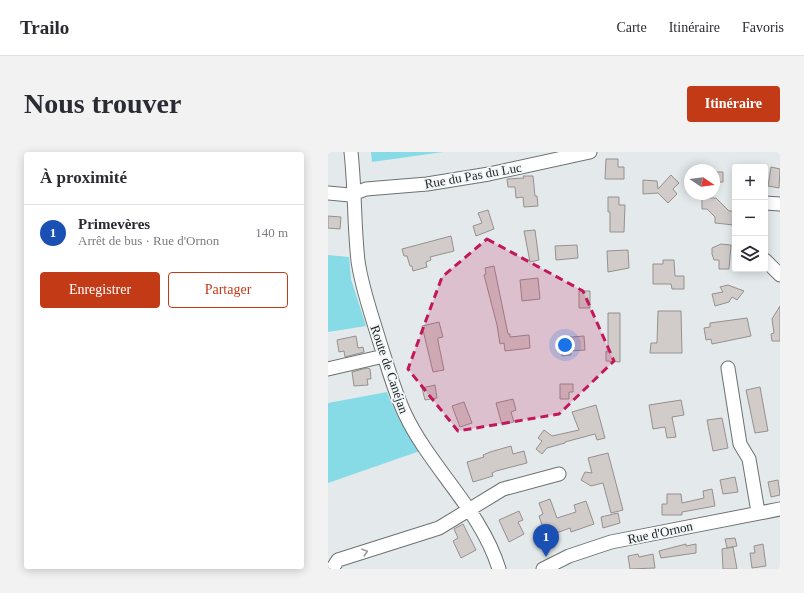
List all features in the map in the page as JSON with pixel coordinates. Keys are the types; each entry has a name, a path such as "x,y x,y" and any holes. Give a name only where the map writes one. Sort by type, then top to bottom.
{"street":[{"name":"Route de Canéjan","path":"351,152 355,193 358,260 362,286 396,393 406,416 470,510 488,542 499,569"},
{"name":"Rue du Pas du Luc","path":"328,193 350,195 366,189 427,184 489,174 590,152"},
{"path":"768,203 780,204"},
{"path":"768,263 780,275"},
{"path":"328,369 384,356"},
{"path":"728,368 740,444 749,459 758,512"},
{"path":"332,569 338,560 439,528 503,489 559,474"},
{"name":"Rue d'Ornon","path":"544,569 569,556 611,542 758,512 780,509"}],"highlighted area":[{"path":"487,239 583,291 614,361 559,414 458,431 408,369 442,277"}],"shaded area":[{"path":"371,152 443,152 372,162"},
{"path":"328,255 349,257 351,279 366,326 328,332"},
{"path":"387,392 401,423 420,451 328,483 328,403"}],"building":[{"path":"606,159 618,159 618,167 624,167 624,179 605,179"},
{"path":"771,167 780,169 779,188 768,186"},
{"path":"720,172 723,172 723,182 720,182"},
{"path":"671,175 679,183 673,189 677,194 668,203 658,193 643,194 643,180 657,181 658,189"},
{"path":"523,176 533,176 535,196 537,196 538,206 524,207 523,197 516,198 515,187 508,187 507,179 524,178"},
{"path":"608,197 619,197 619,205 625,205 624,232 610,232"},
{"path":"702,200 718,200 729,211 732,211 732,225 715,223 715,217 707,209 702,209"},
{"path":"488,210 494,229 476,236 473,226 482,223 478,213"},
{"path":"328,216 341,217 340,229 328,228"},
{"path":"535,230 539,260 530,262 524,231"},
{"path":"451,236 454,251 430,257 431,260 426,262 427,267 413,271 407,256 404,256 402,249"},
{"path":"721,244 731,245 729,269 719,269 719,260 714,260 712,254 712,248"},
{"path":"577,245 578,258 556,260 555,246"},
{"path":"628,250 629,268 608,272 607,251"},
{"path":"663,260 674,260 675,276 684,276 684,289 672,289 671,284 653,284 653,264 663,264"},
{"path":"494,266 508,334 510,334 510,337 529,335 530,348 505,351 504,343 500,344 497,325 484,275 486,274 485,268"},
{"path":"538,278 540,299 522,301 520,280"},
{"path":"728,285 744,291 737,300 732,297 729,302 715,306 712,294 723,292 720,287"},
{"path":"579,291 590,291 590,308 579,308"},
{"path":"780,306 780,341 772,341 771,334 774,333 772,319"},
{"path":"658,311 681,311 682,353 650,353 651,343 657,343"},
{"path":"608,313 620,313 620,362 606,361 606,351 608,352"},
{"path":"747,318 751,336 712,344 711,339 706,340 704,328 710,327 710,323"},
{"path":"439,322 443,337 438,338 438,341 444,370 433,372 422,326"},
{"path":"356,336 358,348 363,347 364,352 345,357 344,351 339,352 337,340"},
{"path":"584,336 585,350 571,351 571,355 562,356 560,338"},
{"path":"367,368 370,369 371,379 367,379 368,385 354,386 352,372"},
{"path":"560,384 573,384 573,392 569,392 569,399 560,399"},
{"path":"435,385 437,398 425,400 422,388"},
{"path":"760,387 768,431 755,433 746,390"},
{"path":"513,399 516,410 511,412 514,422 502,425 496,403"},
{"path":"681,400 684,415 672,417 676,437 667,438 665,427 653,429 649,405"},
{"path":"464,402 472,423 460,427 452,406"},
{"path":"596,405 605,438 597,440 595,434 547,448 542,454 536,449 542,441 538,438 544,430 552,436 579,430 572,412"},
{"path":"722,418 728,448 713,451 707,420"},
{"path":"511,446 513,454 524,451 527,463 496,471 492,473 493,476 473,482 467,462 484,457 483,455 490,452"},
{"path":"608,453 623,510 611,513 603,483 591,486 581,480 585,472 592,473 588,458"},
{"path":"735,477 738,492 723,494 720,480"},
{"path":"778,480 780,495 771,497 768,482"},
{"path":"712,489 715,506 682,512 682,515 662,515 662,504 667,504 667,494 681,494 682,503 704,498 703,491"},
{"path":"550,499 557,518 576,512 574,505 586,501 594,524 571,532 570,528 551,535 547,526 543,528 539,516 543,514 539,503"},
{"path":"519,511 523,520 518,522 524,534 509,542 499,520"},
{"path":"618,513 620,523 603,528 601,517"},
{"path":"463,524 476,550 461,558 453,541 458,538 454,529"},
{"path":"735,538 737,546 727,548 725,539"},
{"path":"686,544 686,546 696,544 696,553 661,558 659,551"},
{"path":"763,544 766,566 752,568 750,553 755,553 754,546"},
{"path":"733,547 737,569 723,569 722,549"},
{"path":"638,554 639,557 653,554 655,568 630,569 628,556"}],"place":[{"name":"Primevères","path":"546,557"}]}
